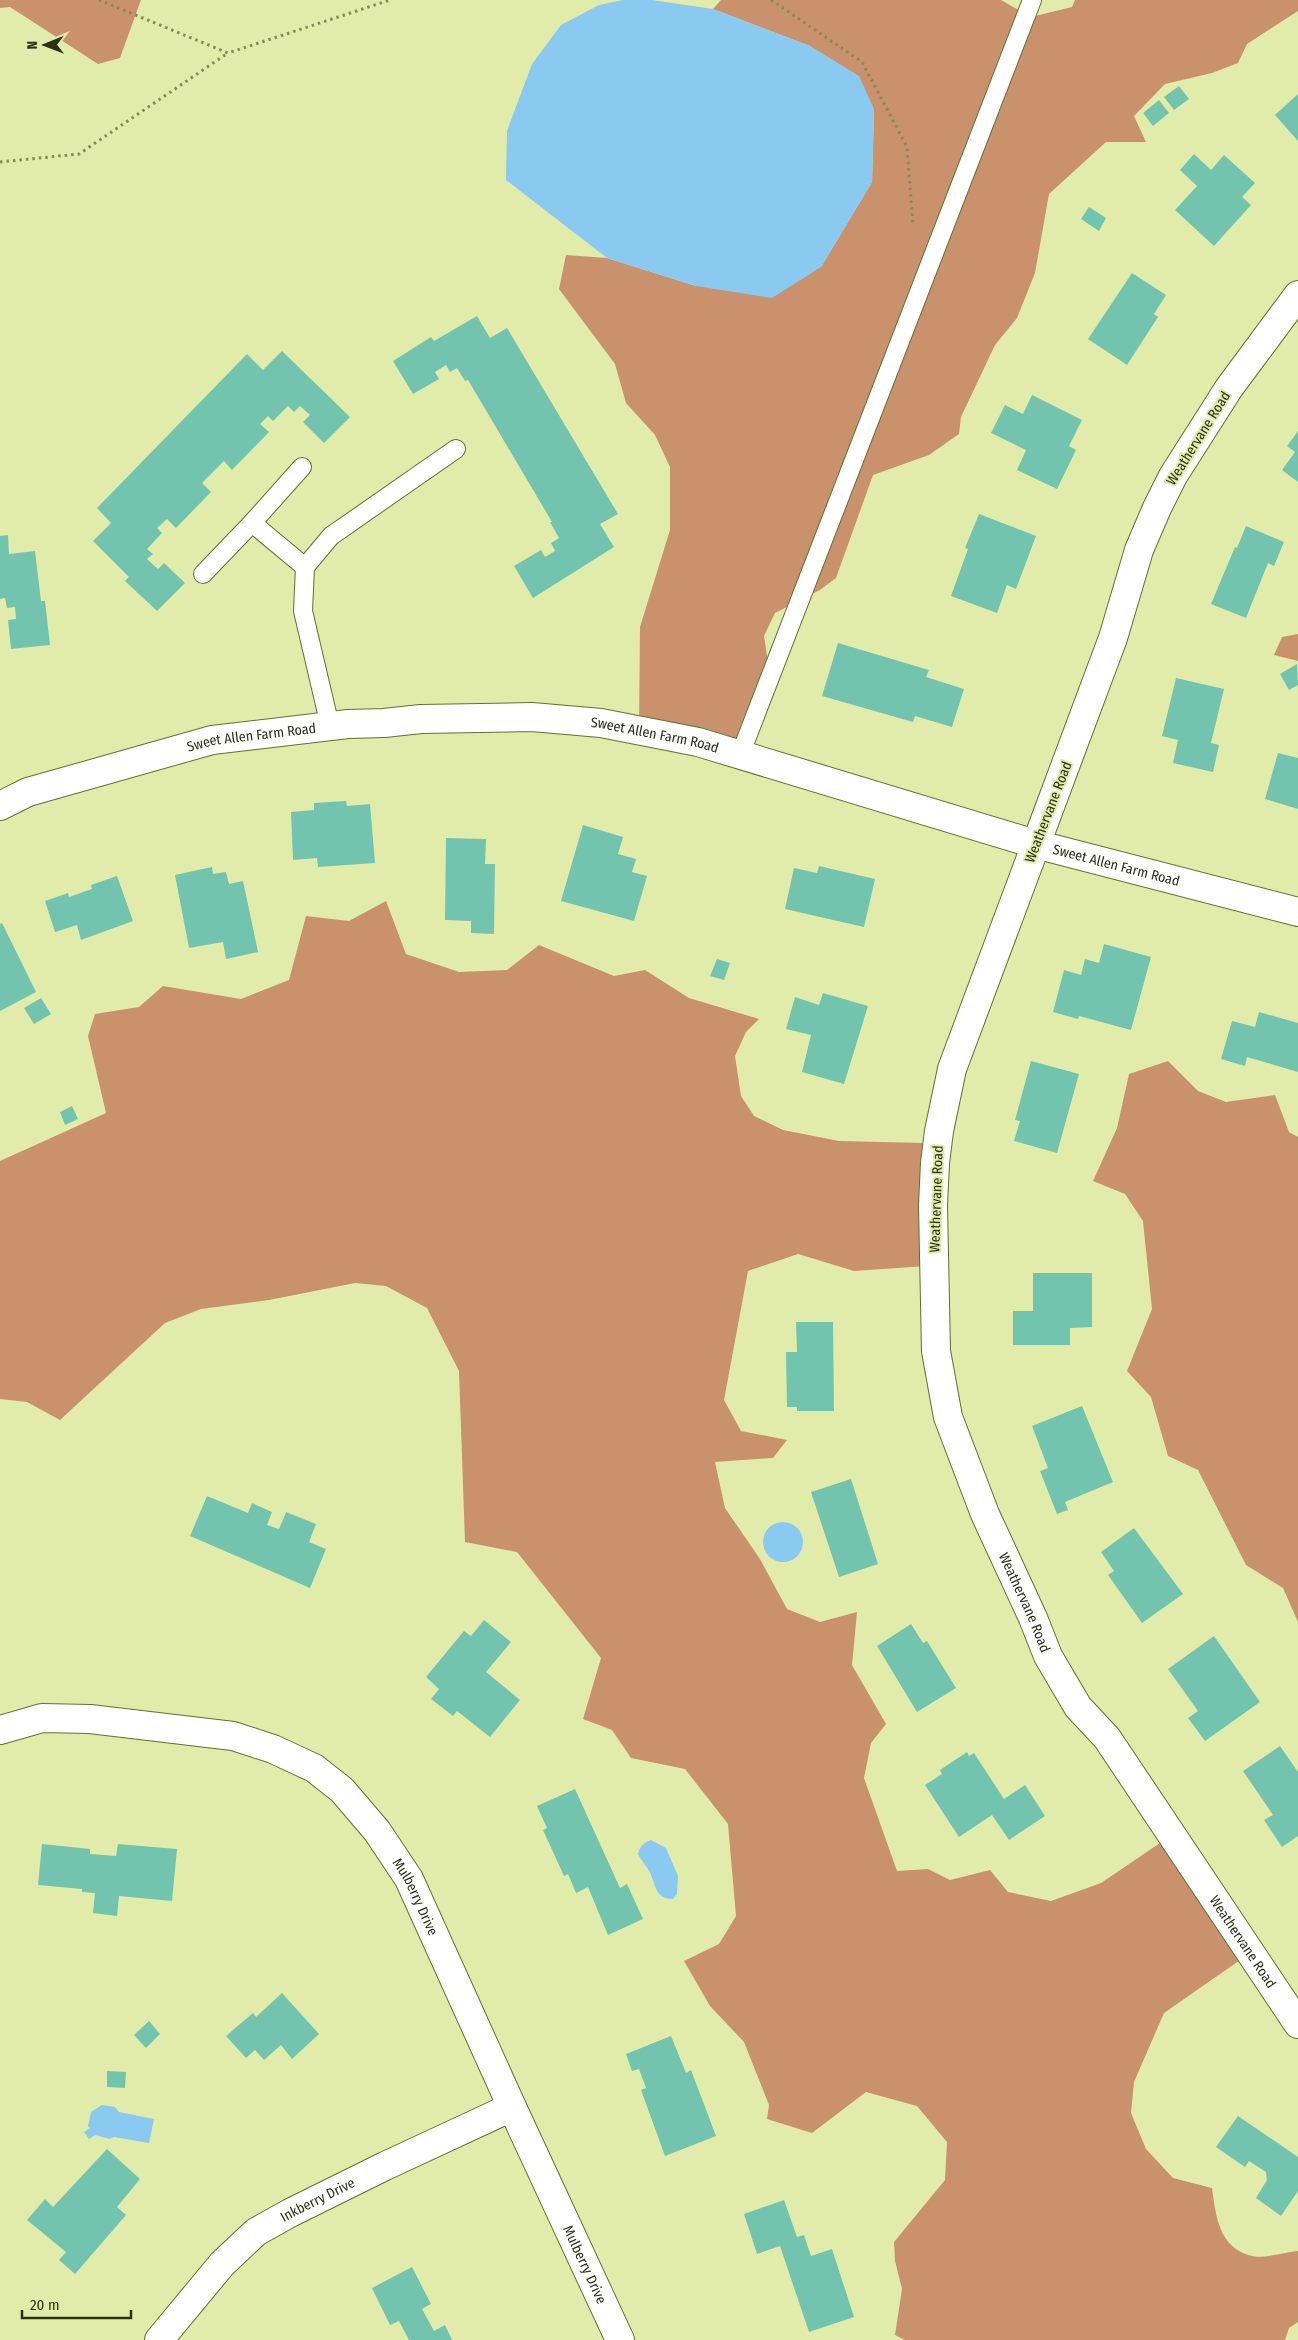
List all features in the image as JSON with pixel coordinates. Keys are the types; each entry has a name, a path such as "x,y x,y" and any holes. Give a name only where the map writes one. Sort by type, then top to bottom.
{"street":[{"name":"Weathervane Road","path":"1298,295 1229,388 1173,476 1157,508 1140,550 1113,638 952,1069 939,1131 933,1205 936,1351 948,1417 985,1514 1033,1618 1048,1656 1066,1690 1078,1707 1107,1738 1298,2024"},
{"name":"Sweet Allen Farm Road","path":"0,806 28,792 212,740 330,726 421,719 532,717 601,723 698,742 1035,844 1298,912"},
{"name":"Mulberry Drive","path":"0,1730 42,1718 90,1719 233,1736 273,1749 314,1768 342,1790 378,1831 409,1879 620,2340"},
{"name":"Inkberry Drive","path":"159,2340 222,2264 256,2232 384,2166 512,2107"}],"lane":[{"path":"740,755 1032,0"},
{"path":"330,726 303,611 305,567 331,536 456,449"},
{"path":"203,574 302,467"},
{"path":"252,523 305,567"}],"path":[{"path":"99,0 228,53"},
{"path":"0,162 79,154 228,53 390,0"},
{"path":"771,0 862,62 907,146 913,226"}],"shaded area":[{"path":"0,0 141,0 120,58 98,64 10,7 0,8"},
{"path":"721,0 1001,0 1031,17 1072,7 1075,0 1298,0 1298,11 1247,44 1238,63 1212,73 1165,84 1134,116 1146,142 1106,142 1049,194 1035,273 1017,318 995,345 961,417 959,434 929,455 873,475 836,578 820,590 775,613 764,636 771,681 745,756 639,730 640,627 670,530 670,467 655,435 626,403 615,364 559,289 566,255 607,258 696,286 821,267 872,182 874,109 810,46 713,9"},
{"path":"1298,634 1298,661 1274,655 1282,637"},
{"path":"386,901 406,954 459,972 507,970 539,945 614,976 645,970 689,998 759,1019 746,1032 735,1056 741,1096 754,1116 783,1130 839,1141 924,1143 926,1266 854,1271 798,1254 748,1271 724,1400 741,1431 787,1440 773,1458 715,1462 725,1508 760,1559 787,1609 820,1622 857,1612 852,1665 886,1724 871,1743 864,1778 897,1871 928,1869 950,1880 990,1870 1008,1892 1051,1901 1101,1883 1163,1841 1243,1958 1164,2013 1134,2082 1131,2113 1146,2149 1173,2178 1212,2188 1215,2210 1221,2230 1232,2246 1241,2252 1256,2257 1298,2251 1298,2322 1289,2328 1285,2340 905,2340 895,2335 902,2289 895,2261 894,2242 945,2180 947,2142 917,2106 866,2092 812,2133 767,2119 769,2105 744,2042 710,2006 684,1961 719,1944 736,1916 728,1824 685,1769 631,1758 612,1730 583,1719 601,1658 517,1552 465,1542 459,1371 427,1308 386,1286 355,1283 269,1300 201,1309 165,1323 60,1420 27,1402 0,1399 0,1161 106,1113 88,1036 95,1014 139,1007 163,986 241,999 289,980 306,916 349,921"},
{"path":"1168,1061 1198,1091 1226,1102 1275,1095 1289,1132 1298,1137 1298,1622 1283,1588 1246,1565 1198,1470 1168,1456 1151,1397 1127,1371 1152,1309 1143,1221 1125,1194 1093,1181 1117,1128 1129,1074"}],"water":[{"path":"623,0 652,0 713,9 810,46 859,76 874,109 872,182 821,267 772,298 696,286 607,258 506,180 507,131 532,64 561,25 599,5"},
{"path":"783,1522 797,1528 803,1542 797,1556 783,1562 769,1556 763,1542 769,1528"},
{"path":"651,1840 666,1848 678,1876 677,1894 673,1899 660,1895 650,1872 638,1854 642,1845"},
{"path":"102,2105 115,2107 119,2112 154,2119 149,2143 114,2137 110,2139 95,2135 89,2139 84,2132 90,2128 88,2126 91,2112"}],"building":[{"path":"1179,86 1189,99 1174,110 1164,97"},
{"path":"1298,94 1298,141 1275,115"},
{"path":"1159,100 1169,113 1153,126 1143,113"},
{"path":"1194,154 1211,170 1224,155 1255,183 1242,197 1251,205 1214,246 1175,210 1197,186 1180,170"},
{"path":"1089,207 1106,218 1099,231 1081,219"},
{"path":"1132,273 1166,295 1154,314 1158,317 1127,365 1088,339"},
{"path":"477,316 490,338 507,328 618,514 600,524 614,547 533,598 514,566 541,550 545,557 555,551 551,543 559,538 550,522 552,522 468,380 465,381 457,368 450,372 446,365 435,372 439,379 413,394 393,361 431,337 434,341"},
{"path":"282,351 350,417 324,443 303,422 310,415 300,406 294,412 288,406 273,421 268,416 260,424 269,432 232,470 224,461 202,483 211,492 176,528 167,519 157,528 162,533 147,549 153,554 147,559 158,569 164,563 185,583 157,611 125,581 129,577 93,541 111,523 97,508 247,354 263,370"},
{"path":"1032,395 1082,420 1069,446 1076,450 1057,489 1017,470 1026,450 991,433 1005,405 1023,414"},
{"path":"1298,431 1298,482 1282,470 1295,452 1287,446"},
{"path":"979,514 1036,536 1016,589 1007,585 997,613 951,596 968,549 965,548"},
{"path":"1246,526 1284,542 1274,566 1268,563 1246,618 1211,604"},
{"path":"8,535 9,554 35,551 41,601 45,601 50,645 11,649 8,620 16,619 15,607 7,608 5,598 0,599 0,536"},
{"path":"838,643 929,670 926,677 964,689 952,727 915,716 913,722 822,696"},
{"path":"1297,664 1298,685 1289,690 1280,674"},
{"path":"1176,678 1224,689 1211,743 1219,745 1213,772 1173,763 1178,740 1162,736"},
{"path":"1278,753 1298,758 1298,809 1265,799"},
{"path":"346,801 347,806 370,804 375,863 318,867 317,858 293,860 291,812 314,810 314,803"},
{"path":"583,825 623,837 618,854 636,859 632,872 647,876 634,921 561,901"},
{"path":"446,838 486,839 485,864 495,864 494,934 471,933 471,921 445,920"},
{"path":"819,866 875,879 864,927 785,909 794,868 817,873"},
{"path":"212,867 213,874 226,872 229,884 243,881 258,952 226,959 223,942 189,948 175,875"},
{"path":"117,876 133,921 81,940 77,925 55,932 45,901 68,893 69,897 92,889 91,885"},
{"path":"2,923 36,992 0,1011 0,924"},
{"path":"1104,944 1151,957 1131,1030 1079,1016 1078,1019 1053,1012 1064,970 1081,975 1085,959 1099,963"},
{"path":"717,959 730,963 724,980 710,976"},
{"path":"823,993 868,1006 844,1084 802,1072 811,1035 786,1029 795,997 819,1005"},
{"path":"41,998 51,1014 34,1024 24,1008"},
{"path":"1259,1012 1298,1023 1298,1072 1247,1057 1245,1066 1221,1059 1232,1021 1255,1027"},
{"path":"1031,1061 1079,1074 1057,1153 1014,1141 1020,1121 1015,1120"},
{"path":"72,1106 78,1119 65,1125 60,1112"},
{"path":"1033,1273 1092,1273 1092,1327 1070,1328 1070,1345 1013,1345 1013,1311 1033,1311"},
{"path":"796,1322 833,1322 834,1411 797,1411 797,1407 787,1407 786,1352 797,1352"},
{"path":"1082,1406 1113,1482 1065,1502 1068,1510 1057,1514 1040,1471 1048,1468 1032,1426"},
{"path":"851,1479 878,1564 839,1577 811,1492"},
{"path":"207,1496 248,1513 252,1503 272,1512 267,1525 279,1529 286,1512 316,1524 309,1542 326,1549 310,1588 190,1536"},
{"path":"1134,1528 1183,1594 1142,1623 1108,1575 1114,1571 1101,1552"},
{"path":"484,1620 511,1642 486,1672 520,1700 490,1737 457,1711 453,1716 431,1699 439,1689 426,1677 464,1631 471,1636"},
{"path":"911,1624 923,1643 927,1641 956,1688 917,1712 877,1646"},
{"path":"1214,1636 1260,1702 1205,1741 1188,1718 1198,1711 1168,1669"},
{"path":"1280,1746 1298,1772 1298,1836 1282,1847 1264,1820 1273,1815 1243,1771"},
{"path":"967,1752 969,1756 974,1753 1004,1799 1025,1785 1045,1816 1009,1840 992,1815 959,1837 925,1785 942,1774 940,1770"},
{"path":"575,1789 620,1888 627,1884 643,1919 608,1935 588,1887 576,1893 568,1874 564,1876 543,1830 547,1828 537,1806"},
{"path":"42,1844 90,1849 90,1854 116,1856 118,1844 177,1849 172,1901 119,1896 117,1916 93,1913 95,1893 82,1892 82,1889 38,1885"},
{"path":"282,1993 319,2034 292,2059 281,2045 264,2060 255,2050 246,2058 226,2036 253,2013 256,2017"},
{"path":"149,2021 160,2034 146,2048 134,2035"},
{"path":"671,2036 686,2073 691,2070 716,2136 665,2156 641,2090 646,2088 639,2069 632,2071 626,2054"},
{"path":"107,2071 126,2072 125,2088 107,2087"},
{"path":"1238,2116 1298,2157 1298,2191 1281,2216 1256,2198 1267,2180 1266,2172 1249,2161 1245,2167 1216,2147"},
{"path":"107,2149 140,2179 117,2207 126,2215 75,2274 59,2260 66,2252 27,2220 45,2199 53,2207"},
{"path":"784,2200 797,2237 804,2235 811,2256 832,2249 854,2317 809,2332 780,2246 757,2254 744,2214"},
{"path":"412,2267 431,2304 422,2309 434,2331 445,2325 452,2340 409,2340 399,2321 390,2325 372,2288"}]}
